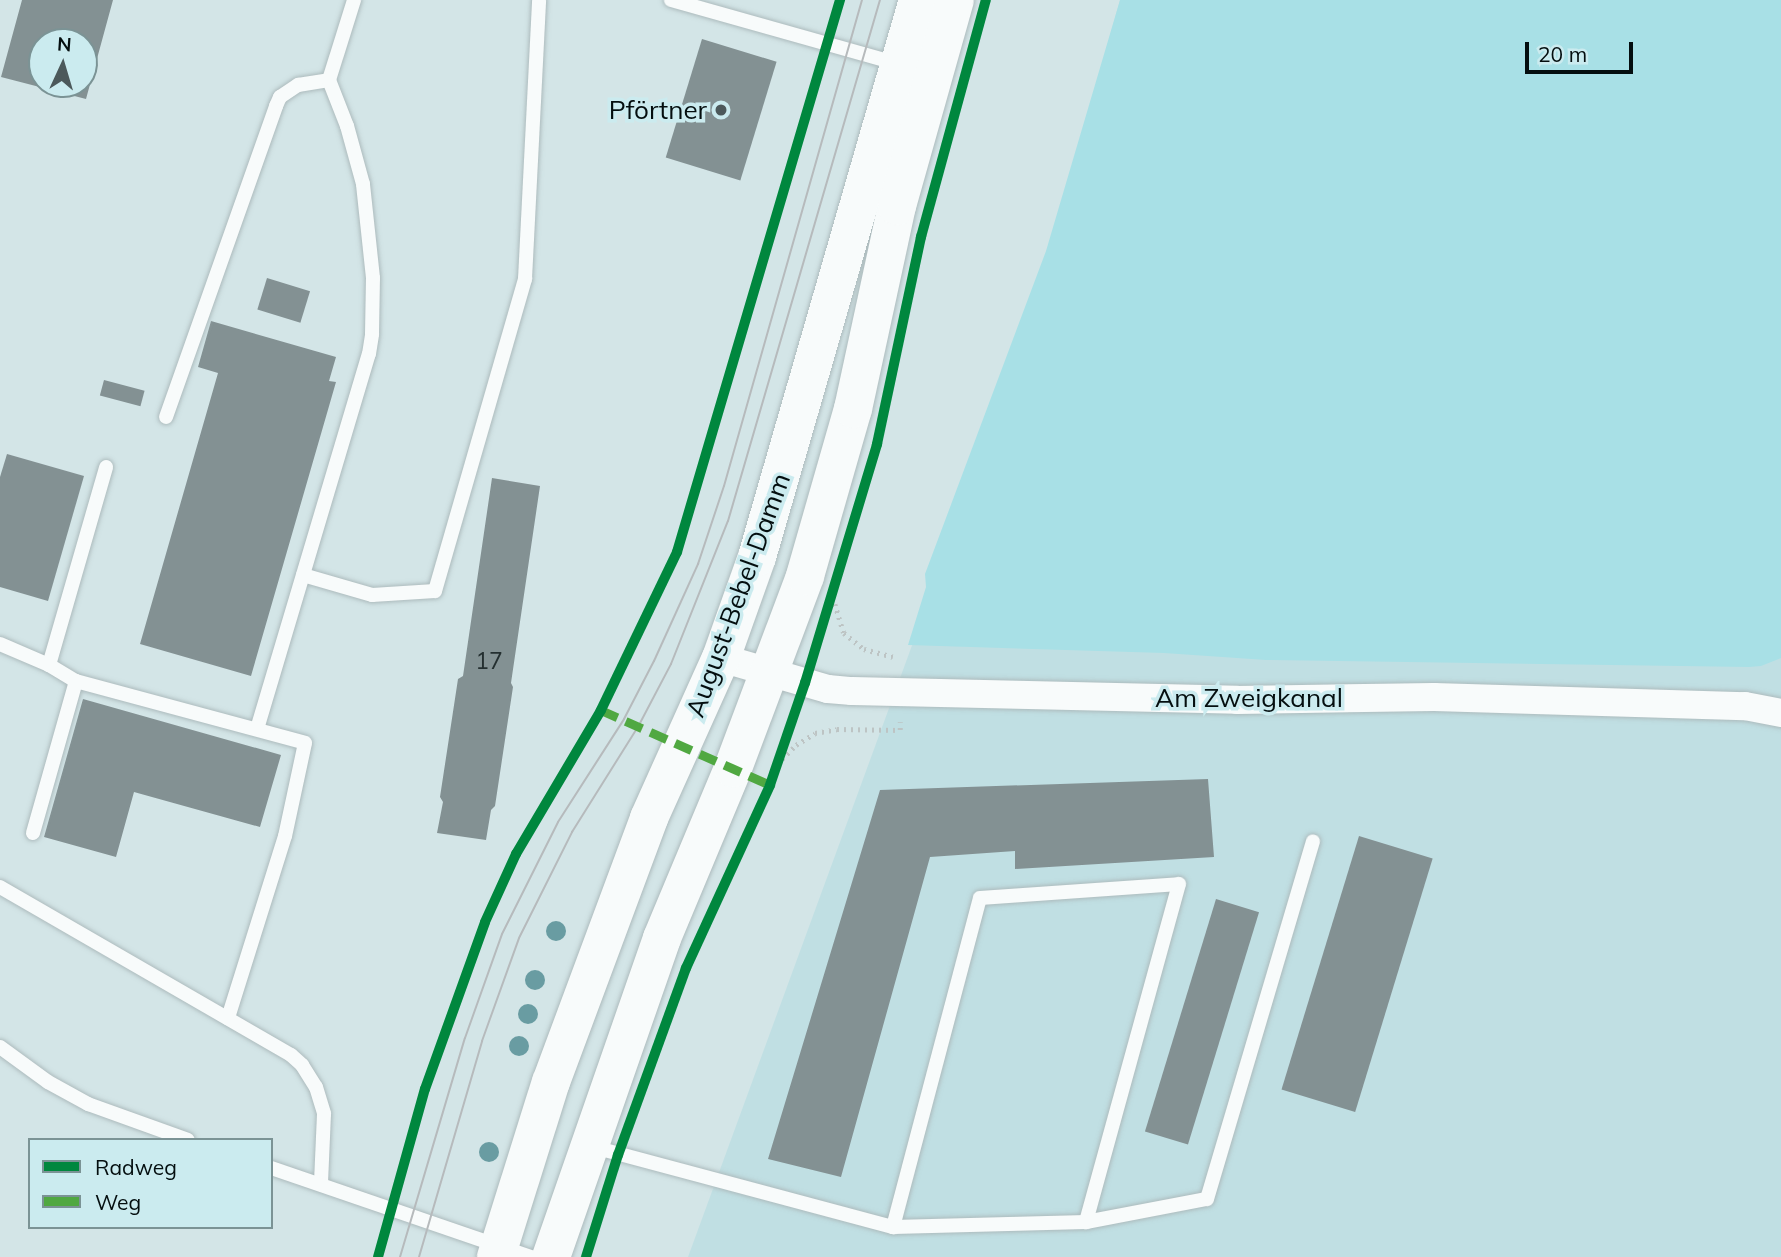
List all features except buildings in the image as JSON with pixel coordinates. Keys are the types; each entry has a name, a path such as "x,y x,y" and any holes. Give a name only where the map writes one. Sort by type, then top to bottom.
{"main road":[{"name":"August-Bebel-Damm","path":"509,1254 551,1082 649,818 721,658 773,506 918,0"},
{"name":"August-Bebel-Damm","path":"551,1257 662,937 770,673 835,478 870,339 897,206 955,0"}],"street":[{"name":"Am Zweigkanal","path":"721,658 828,689 901,693 1237,700 1434,697 1745,706 1781,713"}],"lane":[{"path":"257,729 369,354 374,316 370,228 363,184 346,126 328,80 354,0"},
{"path":"303,575 372,595 435,591 525,279 539,0"},
{"path":"671,0 900,64"},
{"path":"166,417 280,97 298,85 328,80"},
{"path":"49,664 106,467"},
{"path":"0,645 49,664 76,681 305,743 285,836 228,1018"},
{"path":"33,833 76,681"},
{"path":"589,1146 893,1227 1086,1222 1207,1199 1313,841"},
{"path":"893,1227 980,898 1179,884 1086,1222"},
{"path":"0,887 291,1055 310,1075 324,1114 321,1184"},
{"path":"0,1047 48,1082 88,1104 182,1138"},
{"path":"273,1169 509,1254"}],"path":[{"path":"831,593 844,633 864,649 902,660"},
{"path":"777,765 796,745 815,733 837,729 900,730 900,722"}],"shaded area":[{"path":"1120,0 1781,0 1781,1257 688,1257 1029,326"},
{"path":"1120,0 1781,0 1781,658 1761,666 1749,667 1266,660 1164,653 908,645 926,587 925,574 1046,251"}],"tram line":[{"path":"400,1257 465,1038 502,934 558,822 624,719 698,564 724,486 862,0"},
{"path":"419,1257 482,1041 519,938 572,832 639,725 671,664 728,521 880,0"}],"marked path":[{"path":"601,710 770,785"}],"cycle path":[{"path":"378,1257 425,1089 485,922 516,854 601,710 677,552 840,0"},
{"path":"586,1257 618,1155 686,968 770,785 805,683 877,444 921,237 986,0"}],"place":[{"name":"Pförtner","path":"721,110"}]}
